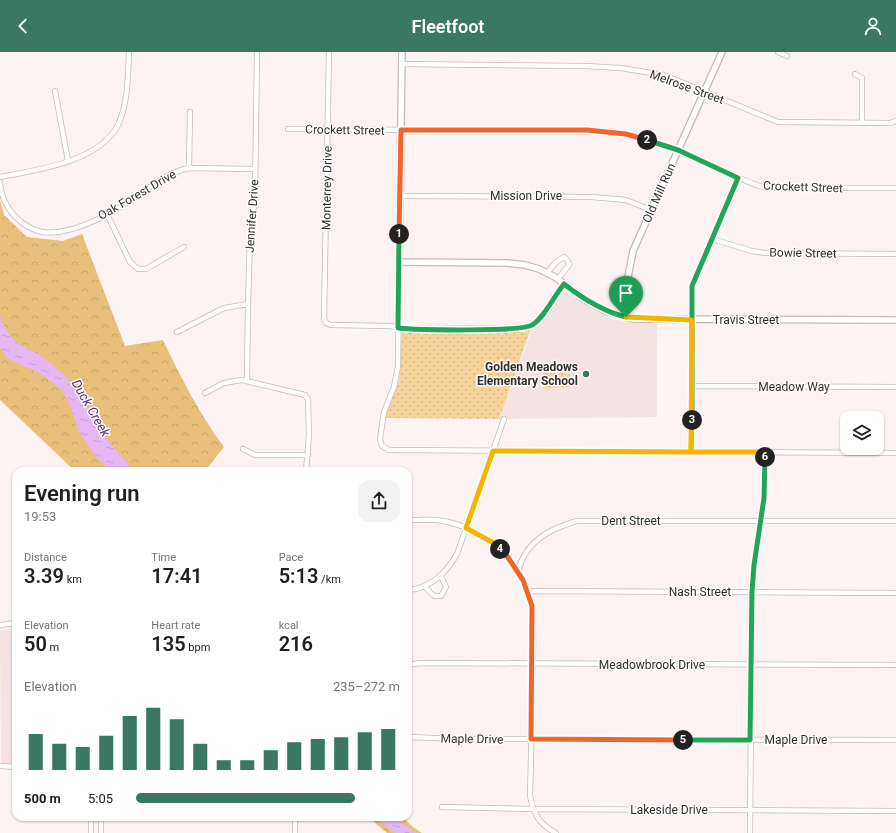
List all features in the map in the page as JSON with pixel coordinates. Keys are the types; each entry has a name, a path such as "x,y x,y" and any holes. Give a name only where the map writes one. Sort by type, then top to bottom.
{"street":[{"path":"0,177 68,162 92,150 110,135 118,125 124,101 129,52"},
{"name":"Jennifer Drive","path":"247,380 248,304 255,169 257,52"},
{"name":"Monterrey Drive","path":"329,52 324,318 326,323 331,325 390,326 398,328"},
{"path":"402,52 398,366 394,387 384,412 381,432 382,446 389,450 401,451 896,453"},
{"name":"Old Mill Run","path":"626,317 630,265 633,251 722,52"},
{"path":"778,52 787,56"},
{"name":"Melrose Street","path":"402,64 585,66 621,68 664,75 778,122 862,123 896,121"},
{"path":"855,74 862,78 862,123"},
{"path":"55,91 68,162"},
{"path":"189,168 190,112"},
{"name":"Crockett Street","path":"288,129 609,132 626,134 678,150 738,178 759,186 774,188 896,188"},
{"name":"Oak Forest Drive","path":"0,182 2,195 9,208 19,220 38,231 60,232 107,214 127,203 170,174 189,168 255,169"},
{"path":"691,452 692,286 738,178"},
{"name":"Mission Drive","path":"400,196 592,197 626,200 651,210"},
{"path":"107,214 130,262 138,269 146,269 184,247"},
{"name":"Bowie Street","path":"712,239 752,251 765,253 896,254"},
{"path":"547,273 556,262 564,257 569,265 558,279"},
{"name":"Travis Street","path":"399,262 525,264 558,279 600,308 626,317 692,320 896,320"},
{"path":"398,328 528,328 538,321 564,284"},
{"path":"177,332 192,322 224,308 248,304"},
{"path":"205,393 224,383 247,380 305,395 308,399 308,455 306,467"},
{"name":"Meadow Way","path":"692,386 896,387"},
{"path":"412,590 416,590 441,576 451,566 457,554 504,419"},
{"path":"243,449 254,455 308,455"},
{"path":"750,833 752,592 754,565 764,498 765,452"},
{"path":"412,520 445,521 466,528 492,542 507,556 518,571 528,591 532,606 533,664 530,796 533,809 538,820 545,827 556,833"},
{"name":"Dent Street","path":"518,571 521,559 539,538 556,527 578,521 896,521"},
{"path":"424,586 434,596 441,596 446,587 441,576"},
{"name":"Nash Street","path":"528,591 896,592"},
{"path":"0,625 12,624"},
{"name":"Meadowbrook Drive","path":"412,664 420,663 896,665"},
{"name":"Maple Drive","path":"412,737 460,739 896,740"},
{"path":"0,766 12,767"},
{"name":"Lakeside Drive","path":"442,807 896,811"},
{"path":"91,821 91,833"},
{"path":"100,821 101,833"},
{"path":"295,821 295,833"}],"shaded area":[{"name":"Golden Meadows Elementary School","path":"564,291 598,313 617,320 657,324 657,417 499,419 531,332 542,323 556,300"},
{"path":"530,331 499,419 385,418 399,380 402,332"},
{"path":"543,373 570,373 570,387 543,389"},
{"path":"12,629 12,763 1,763 0,630"}],"green space":[{"path":"0,200 4,215 27,237 63,241 82,234 125,346 163,340 191,395 206,421 224,447 208,467 71,467 0,400"},
{"path":"373,821 407,821 422,833 387,833"}],"water":[{"path":"0,316 6,330 17,343 42,356 68,379 107,440 131,467 106,467 97,458 78,430 72,410 62,390 41,374 7,358 0,347"},
{"path":"380,821 398,821 416,833 395,833"}],"place":[{"name":"Golden Meadows Elementary School","path":"586,374"}],"route":[{"path":"626,317 606,311 586,300 564,284 554,296 538,321 528,328 398,328 401,130 587,130 626,134 678,150 738,178 692,286 692,320 691,452 493,451 466,528 480,534 492,542 507,556 518,571 528,591 532,606 533,664 531,739 750,740 752,592 754,565 764,498 765,452 691,452 692,354 692,320 634,319 626,317"}],"water label":[{"name":"Duck Creek","path":"91,408"}]}
